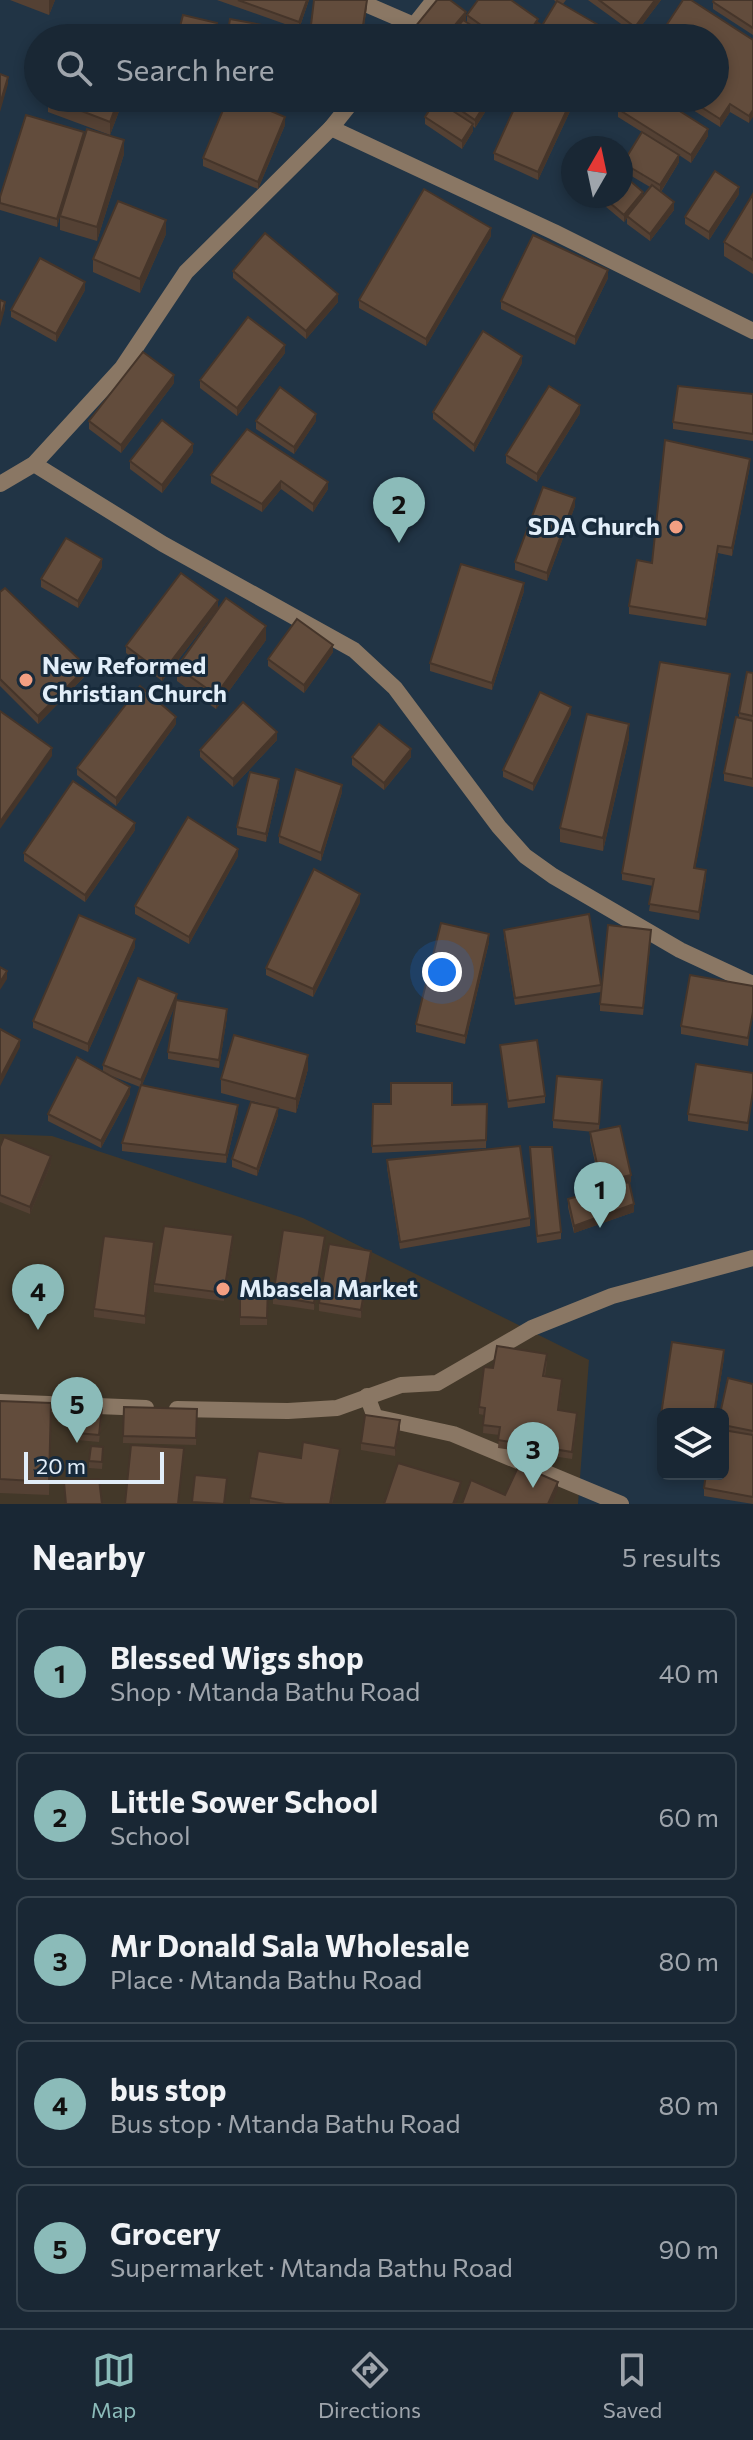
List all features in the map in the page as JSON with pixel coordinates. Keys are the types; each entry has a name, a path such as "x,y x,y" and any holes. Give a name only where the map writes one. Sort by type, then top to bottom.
{"street":[{"path":"356,0 396,24"},
{"path":"415,24 434,0"},
{"path":"0,484 34,464 122,368 186,272 344,112"},
{"path":"331,128 554,232 753,331"},
{"path":"34,464 163,544 354,650 395,688 499,827 525,856 553,876 680,950 753,984"},
{"path":"0,1402 288,1411 337,1408 401,1385 437,1383 532,1328 612,1296 753,1258"},
{"path":"367,1396 375,1417 453,1434 621,1504"}],"shaded area":[{"name":"Mbasela Market","path":"0,1134 52,1136 303,1218 589,1360 578,1504 0,1504"}],"building":[{"path":"238,0 307,0 299,22"},
{"path":"314,0 367,0 363,24 311,24"},
{"path":"437,0 450,0 466,12 456,24 417,24"},
{"path":"478,0 511,0 538,19 535,24 480,24 467,15"},
{"path":"599,0 655,0 637,24 631,24"},
{"path":"683,0 691,0 728,24 667,24"},
{"path":"753,0 753,28 713,2"},
{"path":"557,1 597,24 543,24"},
{"path":"183,15 217,23 217,24 181,24"},
{"path":"230,19 257,24 229,24"},
{"path":"729,25 753,40 753,110 749,116 730,104"},
{"path":"0,74 8,77 0,104"},
{"path":"84,112 114,112 110,122"},
{"path":"222,112 273,112 285,117 258,182 203,158"},
{"path":"428,112 454,112 473,124 462,141 425,117"},
{"path":"463,112 480,112 475,120"},
{"path":"513,112 566,112 538,172 494,153"},
{"path":"623,112 681,112 708,129 691,155"},
{"path":"709,112 725,112 720,119"},
{"path":"26,115 84,132 57,219 0,203"},
{"path":"87,129 124,140 97,227 60,216"},
{"path":"642,132 679,155 660,185 633,169 633,147"},
{"path":"715,171 739,187 709,232 685,217"},
{"path":"633,183 643,192 633,204"},
{"path":"652,185 674,202 650,234 627,216"},
{"path":"424,189 491,228 426,339 359,300"},
{"path":"753,194 753,260 724,242"},
{"path":"118,201 166,220 140,279 93,259"},
{"path":"616,208 630,208 624,215"},
{"path":"265,233 338,294 306,331 233,271"},
{"path":"533,235 608,270 575,337 501,301"},
{"path":"40,258 85,282 56,334 11,310"},
{"path":"0,300 5,302 0,319"},
{"path":"248,317 285,345 237,408 200,380"},
{"path":"483,331 522,356 474,445 433,412"},
{"path":"143,352 174,375 121,445 89,421"},
{"path":"549,386 580,405 537,474 506,455"},
{"path":"678,386 753,394 753,434 673,422"},
{"path":"280,387 316,414 294,447 256,421"},
{"path":"162,420 193,444 162,485 130,461"},
{"path":"247,429 328,482 313,504 281,481 262,504 211,475"},
{"path":"665,440 750,459 732,548 718,546 706,619 629,606 637,560 652,563"},
{"path":"543,487 575,498 547,573 515,562"},
{"path":"66,538 102,559 78,601 41,579"},
{"path":"461,564 524,583 492,683 430,663"},
{"path":"181,573 218,600 162,673 126,646"},
{"path":"5,588 87,667 38,716 0,679 0,592"},
{"path":"226,598 266,626 216,695 177,667"},
{"path":"297,619 333,645 304,685 268,659"},
{"path":"660,662 730,674 694,868 706,870 699,912 649,904 654,879 622,873"},
{"path":"747,672 753,673 753,716 739,713"},
{"path":"140,686 176,717 116,798 77,768"},
{"path":"540,692 571,707 533,784 503,770"},
{"path":"243,702 277,732 233,779 200,750"},
{"path":"0,711 52,748 0,822"},
{"path":"587,714 629,724 603,838 560,828"},
{"path":"736,717 753,721 753,779 724,773"},
{"path":"379,724 411,749 384,783 352,757"},
{"path":"296,769 342,785 321,853 279,836"},
{"path":"250,772 279,779 266,834 237,827"},
{"path":"73,781 135,823 85,895 24,853"},
{"path":"188,817 238,849 189,937 135,906"},
{"path":"314,869 360,894 313,989 266,968"},
{"path":"589,914 601,985 515,998 504,930"},
{"path":"79,915 135,939 88,1044 33,1021"},
{"path":"441,923 489,934 465,1036 416,1024"},
{"path":"608,925 651,930 643,1008 600,1004"},
{"path":"0,967 7,971 0,982"},
{"path":"690,975 753,986 753,1012 748,1038 681,1026"},
{"path":"138,978 177,994 141,1080 103,1065"},
{"path":"176,1000 227,1009 219,1060 168,1052"},
{"path":"0,1029 20,1040 0,1078"},
{"path":"234,1035 308,1055 296,1099 221,1079"},
{"path":"537,1040 545,1096 508,1101 500,1045"},
{"path":"77,1057 130,1087 101,1141 48,1114"},
{"path":"696,1064 753,1073 748,1123 688,1114"},
{"path":"557,1076 602,1080 599,1124 553,1120"},
{"path":"391,1083 452,1083 452,1105 487,1104 486,1140 372,1146 373,1104 391,1104"},
{"path":"141,1085 238,1105 226,1155 122,1143"},
{"path":"251,1102 278,1108 257,1169 232,1159"},
{"path":"620,1126 631,1175 601,1182 590,1132"},
{"path":"4,1137 51,1156 30,1207 0,1195 0,1147"},
{"path":"520,1146 530,1218 400,1242 387,1160"},
{"path":"530,1147 552,1147 561,1232 537,1236"},
{"path":"629,1182 634,1204 574,1226 568,1199"},
{"path":"164,1226 233,1235 224,1293 154,1284"},
{"path":"283,1230 325,1236 314,1303 273,1296"},
{"path":"104,1236 154,1242 145,1316 94,1309"},
{"path":"329,1244 371,1251 361,1310 319,1303"},
{"path":"240,1285 268,1286 267,1318 240,1317"},
{"path":"672,1342 724,1350 715,1408 662,1408"},
{"path":"497,1346 547,1354 543,1376 562,1379 558,1410 577,1413 572,1452 498,1440 500,1427 483,1425 485,1408 479,1407 484,1367 493,1368"},
{"path":"728,1378 753,1384 753,1431 729,1426 729,1408 721,1408"},
{"path":"0,1401 51,1403 49,1482 0,1479"},
{"path":"79,1406 102,1408 99,1435 77,1433"},
{"path":"124,1407 197,1409 196,1438 123,1436"},
{"path":"365,1415 400,1420 395,1448 361,1443"},
{"path":"729,1431 753,1435 753,1497 704,1488 705,1480 729,1480"},
{"path":"303,1442 340,1449 330,1504 285,1504 250,1498 258,1451 301,1458"},
{"path":"131,1445 184,1448 178,1504 125,1504"},
{"path":"91,1446 103,1447 102,1462 89,1461"},
{"path":"398,1463 461,1482 453,1504 384,1504"},
{"path":"519,1465 558,1482 548,1504 462,1504 471,1480 505,1495"},
{"path":"195,1475 227,1478 224,1504 192,1502"},
{"path":"99,1479 102,1504 66,1504 64,1482"}],"place":[{"name":"SDA Church","path":"676,527"},
{"name":"Little Sower School","path":"399,543"},
{"name":"New Reformed Christian Church","path":"26,680"},
{"name":"Blessed Wigs shop","path":"600,1228"},
{"name":"Mbasela Market","path":"223,1289"},
{"name":"bus stop","path":"38,1330"},
{"name":"Grocery","path":"77,1443"},
{"name":"Mr Donald Sala Wholesale","path":"533,1488"}]}
